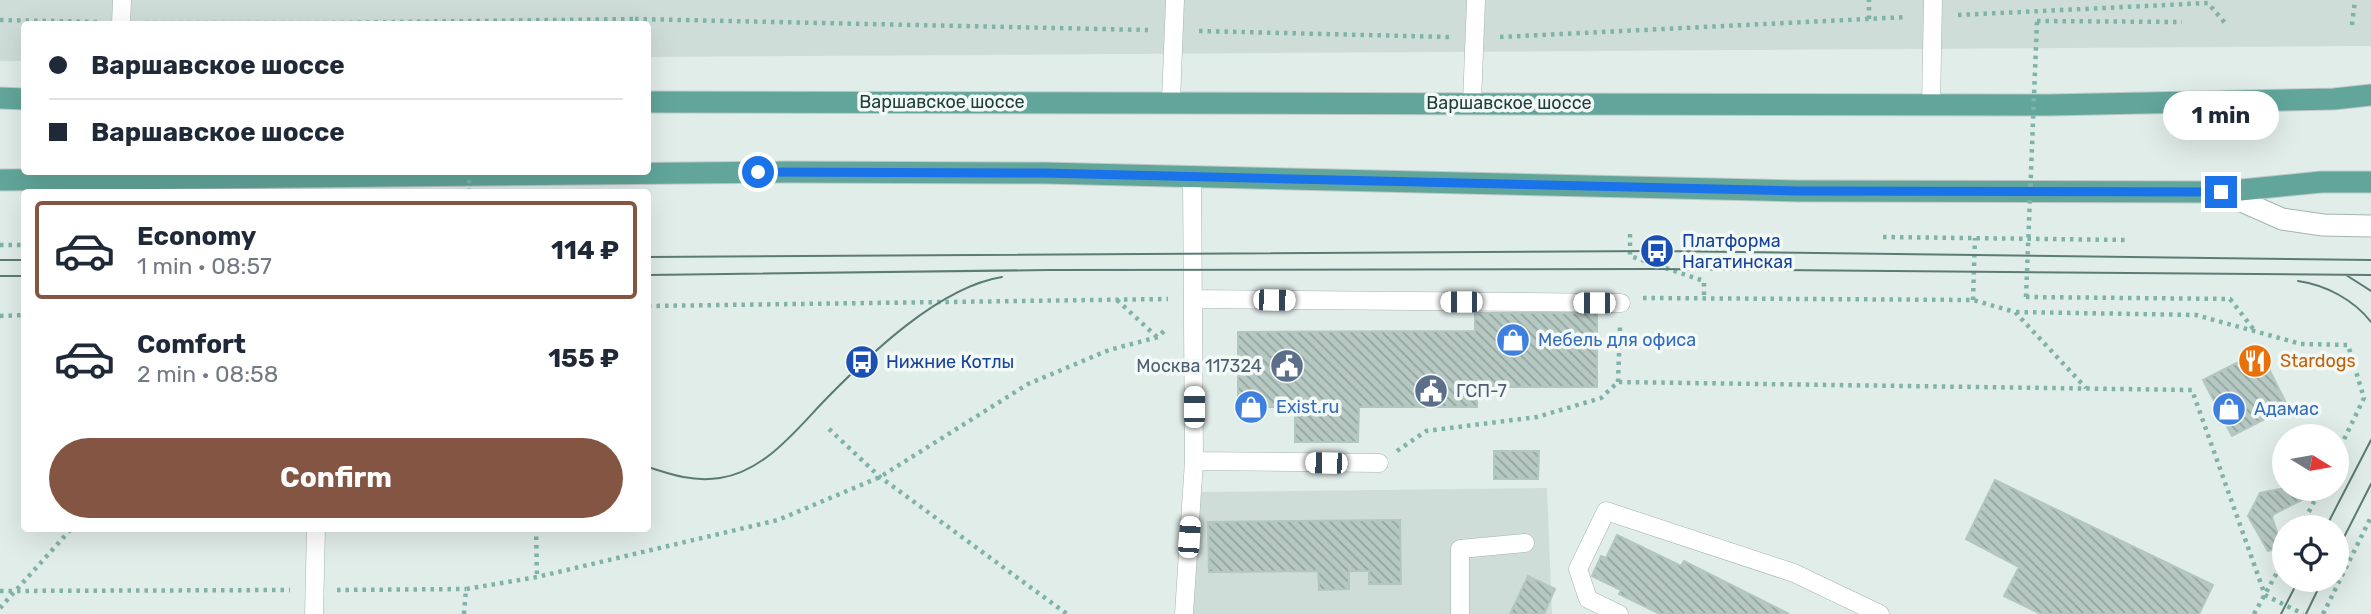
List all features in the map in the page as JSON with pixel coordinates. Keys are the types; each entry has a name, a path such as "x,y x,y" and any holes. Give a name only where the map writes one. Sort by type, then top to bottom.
{"main road":[{"name":"Варшавское шоссе","path":"651,102 1171,101 2049,105 2322,99 2371,95"},
{"path":"0,98 21,99"},
{"path":"0,180 326,185 785,172 1044,173 1797,191 2221,192 2321,181 2371,181"}],"street":[{"path":"2221,192 2282,219 2323,225 2371,226"}],"lane":[{"path":"121,21 122,0"},
{"path":"1171,101 1175,0"},
{"path":"1472,103 1476,0"},
{"path":"1931,105 1933,8"},
{"path":"1184,614 1194,461 1192,178"},
{"path":"1194,299 1621,303"},
{"path":"1194,461 1379,463"},
{"path":"1619,614 1588,599 1578,569 1606,511 1794,573 1880,614"},
{"path":"314,614 316,532"},
{"path":"1460,614 1460,549 1525,543"}],"path":[{"path":"1869,0 1869,19"},
{"path":"2352,25 2355,0"},
{"path":"651,22 1475,38 1869,19 1933,8 2208,3 2225,23"},
{"path":"0,20 30,21"},
{"path":"2182,22 2037,21 2026,297 2230,299 2255,331"},
{"path":"1630,234 1630,256 1704,281 1704,297"},
{"path":"1883,237 2128,240"},
{"path":"1973,300 1975,238"},
{"path":"0,245 21,245"},
{"path":"1618,382 1621,303 1638,298 1973,300 2015,312 2196,315 2301,344 2347,345 2364,398 2349,429"},
{"path":"651,306 1194,299"},
{"path":"0,591 466,589 537,577 778,520 880,477 1028,384 1109,350 1158,338 1194,299"},
{"path":"1116,300 1158,338"},
{"path":"2015,312 2086,388"},
{"path":"0,316 21,315"},
{"path":"1379,463 1426,431 1538,417 1601,398 1618,382 2192,390 2265,595 2303,614"},
{"path":"829,429 880,477 1067,614"},
{"path":"2323,614 2371,517"},
{"path":"0,607 68,532"},
{"path":"536,532 537,577"},
{"path":"2254,614 2272,582"},
{"path":"464,614 466,589"}],"shaded area":[{"path":"0,0 2371,0 2371,46 651,57 651,21 21,21 21,61 0,61"},
{"path":"1547,488 1552,614 1191,614 1201,492"}],"building":[{"path":"1475,313 1597,313 1597,387 1477,387 1477,407 1359,407 1358,442 1295,442 1295,407 1238,407 1238,332 1475,331"},
{"path":"2260,351 2288,407 2232,436 2203,380"},
{"path":"1494,451 1539,451 1538,479 1494,479"},
{"path":"1995,480 2213,585 2199,614 2041,614 2004,596 2019,567 1966,539"},
{"path":"2272,491 2272,501 2300,501 2272,515 2272,550 2268,551 2248,516 2260,493"},
{"path":"1400,520 1401,584 1369,584 1369,571 1349,571 1349,589 1319,590 1318,571 1209,572 1208,522"},
{"path":"1617,535 1681,566 1684,561 1789,614 1660,614 1619,594 1621,590 1592,576 1601,556 1606,558"},
{"path":"1528,576 1555,589 1544,614 1510,614"}],"tram line":[{"path":"651,257 1657,251 2371,260"},
{"path":"0,260 21,260"},
{"path":"651,275 1048,270 1656,269 2371,275"},
{"path":"2346,275 2371,291"},
{"path":"0,276 21,276"},
{"path":"651,468 701,479 720,478 751,467 778,448 862,363 906,325 954,294 978,283 1002,277"},
{"path":"2298,281 2339,295 2371,322"},
{"path":"2332,515 2371,440"},
{"path":"2349,527 2371,484"},
{"path":"2281,614 2292,592"},
{"path":"2306,614 2317,592"}],"place":[{"name":"Платформа Нагатинская","path":"1657,251"},
{"name":"Мебель для офиса","path":"1513,340"},
{"name":"Stardogs","path":"2255,361"},
{"name":"Нижние Котлы","path":"862,362"},
{"name":"Москва 117324","path":"1287,366"},
{"name":"ГСП-7","path":"1431,391"},
{"name":"Exist.ru","path":"1251,407"},
{"name":"Адамас","path":"2229,409"}],"route":[{"path":"758,172 1044,173 1797,191 2221,192"}]}
